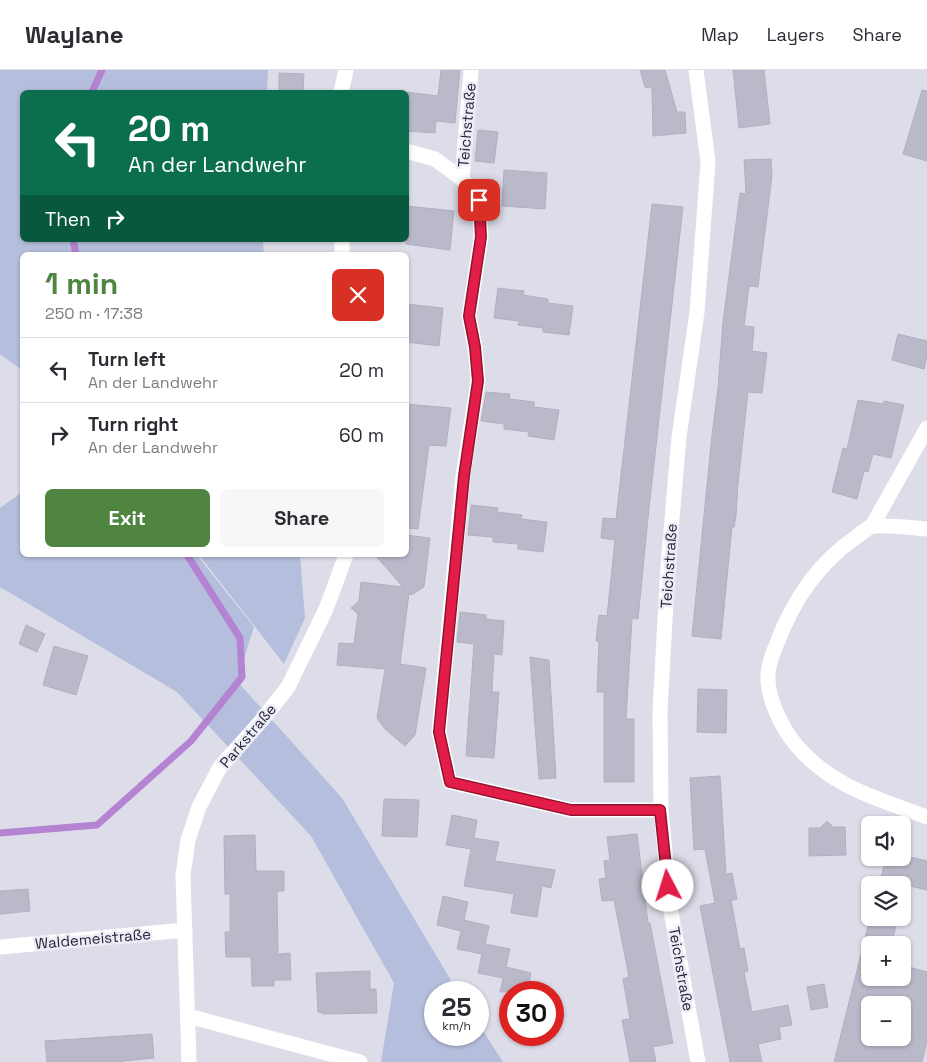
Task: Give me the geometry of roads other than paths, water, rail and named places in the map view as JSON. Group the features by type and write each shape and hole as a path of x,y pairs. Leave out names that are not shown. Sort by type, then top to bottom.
{"street":[{"path":"341,90 346,70"},
{"name":"Teichstraße","path":"696,70 708,162 697,312 680,437 668,565 660,711 660,810 670,906 698,1062"},
{"name":"Teichstraße","path":"462,178 472,71"},
{"path":"409,152 435,159 462,178 479,200 481,237 469,316 475,347 478,381 464,476 439,732 450,782 571,810 660,810"},
{"path":"927,428 872,526 847,543 825,562 801,592 784,624 773,652 768,676 770,695 775,711 795,743 820,769 855,790 927,817"},
{"path":"872,526 927,529"},
{"name":"Parkstraße","path":"189,1062 183,875 188,840 199,807 220,766 262,720 288,686 326,610 345,557"},
{"name":"Waldemeistraße","path":"0,947 185,930"},
{"path":"188,1016 360,1062"}],"waterway":[{"path":"93,90 102,70"},
{"path":"73,242 75,252"},
{"path":"0,833 97,825 191,741 242,677 240,638 188,557"}]}
